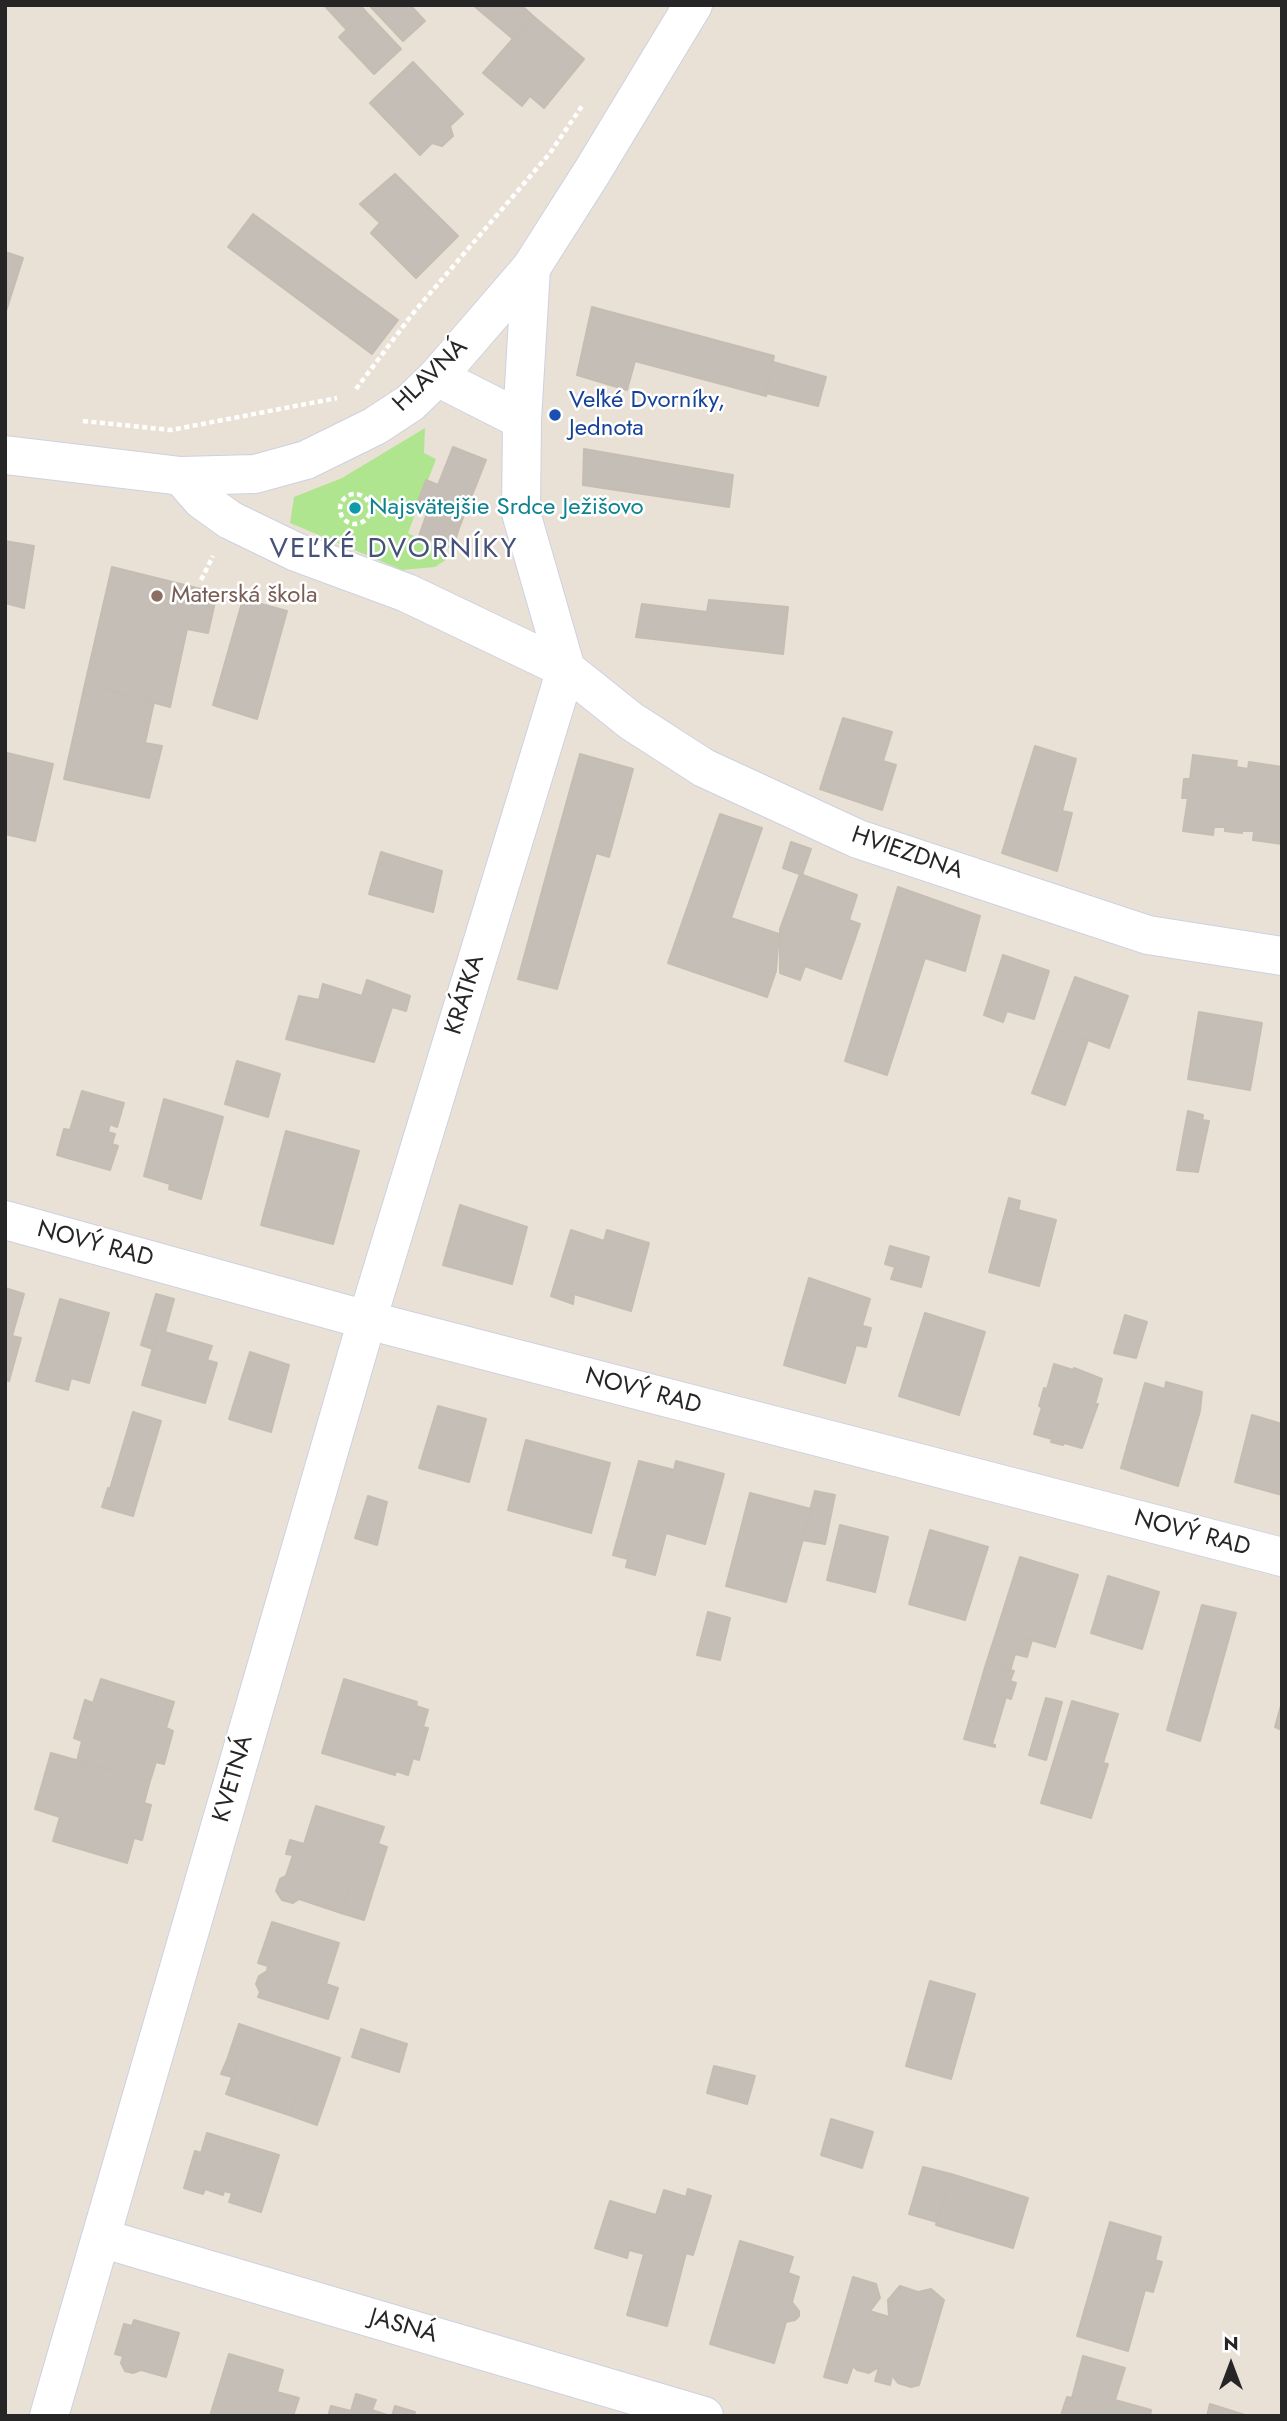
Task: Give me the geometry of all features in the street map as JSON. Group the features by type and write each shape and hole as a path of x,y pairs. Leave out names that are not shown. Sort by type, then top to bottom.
{"street":[{"name":"HLAVNÁ","path":"5,455 181,476 255,474 306,460 375,426 410,403 437,377 531,268 693,5"},
{"path":"531,268 521,513 566,669"},
{"path":"437,377 523,420"},
{"name":"HVIEZDNA","path":"181,476 202,500 230,520 296,552 407,593 566,669 631,721 704,768 858,839 1148,935 1282,956"},
{"name":"KRÁTKA","path":"367,1320 566,669"},
{"name":"NOVÝ RAD","path":"5,1220 367,1320 1282,1558"},
{"name":"KVETNÁ","path":"49,2416 367,1320"},
{"name":"JASNÁ","path":"101,2238 704,2416"}],"path":[{"path":"352,395 414,312 550,153 587,99"},
{"path":"74,420 171,430 339,397"},
{"path":"358,493 366,498 371,507 369,516 362,523 352,524 344,519 339,510 341,501 348,495 358,493"}],"green space":[{"path":"425,428 424,453 436,459 408,533 452,556 435,567 402,570 290,523 294,497 342,478"}],"building":[{"path":"324,5 360,5 366,12 347,30"},
{"path":"369,5 410,5 425,21 403,41"},
{"path":"473,5 521,5 533,16 512,38"},
{"path":"366,12 401,49 374,74 339,37"},
{"path":"533,16 584,59 544,108 530,96 522,106 483,73"},
{"path":"413,62 463,114 450,126 453,136 442,146 432,143 420,155 370,103"},
{"path":"395,174 458,236 416,278 371,233 380,223 360,204"},
{"path":"253,214 398,320 372,354 228,247"},
{"path":"5,252 23,258 6,311 5,310"},
{"path":"592,307 774,356 766,396 635,361 627,390 577,375"},
{"path":"773,362 826,377 818,406 766,393"},
{"path":"453,447 486,460 459,528 426,516 428,508 417,504 426,480 438,485"},
{"path":"584,449 733,475 729,507 583,485"},
{"path":"426,516 459,528 453,548 419,536"},
{"path":"5,541 34,546 24,608 5,603"},
{"path":"112,567 217,593 208,633 187,629 170,707 85,684"},
{"path":"243,599 287,611 257,719 213,705"},
{"path":"709,600 788,607 783,654 636,637 642,604 707,612"},
{"path":"85,684 154,702 145,743 162,746 149,798 64,779"},
{"path":"843,718 892,732 883,761 896,765 882,810 820,789"},
{"path":"1035,746 1076,759 1062,811 1072,813 1057,871 1002,853"},
{"path":"7,753 53,764 35,841 5,834"},
{"path":"580,754 633,769 609,857 556,840"},
{"path":"1193,755 1237,761 1236,767 1248,769 1249,762 1282,767 1282,844 1253,840 1254,831 1225,831 1225,827 1214,827 1213,835 1183,831 1188,798 1182,798 1184,779 1190,779"},
{"path":"720,814 762,828 731,918 779,934 776,971 767,997 668,963"},
{"path":"556,840 596,853 557,989 518,979"},
{"path":"791,842 811,849 802,875 783,868"},
{"path":"381,852 442,871 433,912 369,894"},
{"path":"800,874 857,895 849,920 860,924 841,979 805,966 800,980 780,973 780,929"},
{"path":"898,887 980,916 965,971 925,958 887,1075 845,1061"},
{"path":"1003,955 1049,971 1034,1019 1007,1011 1003,1022 984,1015"},
{"path":"1075,977 1128,996 1109,1048 1056,1028"},
{"path":"367,980 410,996 406,1011 392,1007 374,1062 286,1039 299,996 319,1000 323,984 362,996"},
{"path":"1199,1012 1262,1023 1250,1090 1188,1079"},
{"path":"1056,1028 1088,1040 1065,1105 1032,1093"},
{"path":"237,1061 280,1074 268,1117 225,1104"},
{"path":"82,1091 124,1103 117,1127 110,1124 108,1132 115,1134 112,1144 118,1146 110,1170 57,1155 64,1129 70,1130"},
{"path":"164,1099 223,1117 201,1199 169,1189 170,1184 144,1176"},
{"path":"1188,1111 1203,1115 1202,1120 1209,1121 1198,1172 1177,1170"},
{"path":"286,1131 359,1151 333,1244 261,1225"},
{"path":"1009,1198 1020,1201 1018,1210 1056,1220 1039,1286 989,1272"},
{"path":"460,1205 527,1227 512,1284 443,1265"},
{"path":"571,1230 604,1241 607,1230 649,1243 631,1311 574,1294 573,1304 551,1296"},
{"path":"890,1246 929,1257 921,1287 891,1279 895,1267 885,1264"},
{"path":"809,1278 870,1299 862,1326 871,1328 866,1347 856,1345 845,1383 784,1365"},
{"path":"5,1288 24,1294 12,1336 21,1338 9,1381 5,1380"},
{"path":"156,1294 174,1299 165,1332 158,1330 153,1349 141,1345"},
{"path":"60,1299 109,1313 89,1383 71,1378 68,1390 36,1381"},
{"path":"925,1313 985,1332 959,1415 899,1396"},
{"path":"1125,1315 1147,1322 1136,1358 1114,1353"},
{"path":"158,1330 212,1346 207,1360 217,1363 205,1403 142,1385"},
{"path":"250,1352 289,1365 271,1432 229,1419"},
{"path":"1054,1364 1073,1370 1074,1368 1102,1379 1095,1404 1098,1404 1082,1448 1051,1442 1052,1439 1034,1434 1044,1388 1047,1389"},
{"path":"1166,1382 1202,1392 1200,1411 1178,1486 1121,1468 1145,1383 1165,1389"},
{"path":"438,1406 486,1419 469,1482 419,1468"},
{"path":"133,1412 161,1421 133,1516 102,1507"},
{"path":"1252,1415 1282,1424 1282,1495 1235,1482"},
{"path":"526,1440 610,1463 591,1533 508,1510"},
{"path":"639,1461 674,1470 676,1461 724,1474 705,1544 666,1533 655,1575 626,1567 628,1559 613,1555"},
{"path":"815,1491 835,1495 825,1544 802,1540"},
{"path":"750,1493 811,1509 786,1602 726,1586"},
{"path":"368,1496 387,1502 377,1545 355,1538"},
{"path":"840,1525 888,1537 875,1592 827,1580"},
{"path":"930,1530 988,1547 965,1620 909,1604"},
{"path":"1020,1557 1078,1575 1055,1647 997,1630"},
{"path":"1108,1576 1159,1592 1142,1649 1091,1633"},
{"path":"1202,1605 1236,1613 1200,1741 1167,1730"},
{"path":"708,1612 730,1618 720,1660 697,1655"},
{"path":"997,1630 1032,1640 1027,1657 1015,1654 1010,1671 986,1664"},
{"path":"986,1664 1014,1671 1010,1681 1016,1683 1011,1699 1006,1697 992,1744 995,1747 964,1739"},
{"path":"101,1679 174,1702 166,1728 173,1731 164,1764 156,1762 150,1781 77,1761 82,1741 74,1738 85,1700 93,1703"},
{"path":"344,1679 417,1702 416,1706 428,1710 423,1727 428,1728 419,1760 413,1758 408,1775 396,1771 395,1775 322,1753"},
{"path":"1046,1698 1062,1702 1046,1760 1029,1755"},
{"path":"1072,1701 1118,1714 1103,1763 1108,1764 1091,1818 1041,1803"},
{"path":"1282,1702 1282,1730 1275,1727"},
{"path":"51,1753 150,1781 144,1803 151,1805 142,1840 134,1838 127,1863 53,1841 60,1817 35,1809"},
{"path":"316,1806 384,1827 378,1844 387,1847 373,1891 351,1884 341,1913 299,1899 293,1903 282,1900 276,1891 280,1879 286,1876 293,1855 286,1854 290,1840 304,1844"},
{"path":"351,1884 373,1891 364,1920 341,1913"},
{"path":"272,1922 339,1943 326,1984 338,1988 328,2019 258,1997 260,1992 256,1984 268,1966 258,1963"},
{"path":"930,1981 975,1994 951,2079 906,2066"},
{"path":"239,2024 340,2058 323,2108 295,2097 289,2115 226,2094 237,2063 227,2060"},
{"path":"361,2029 407,2044 399,2072 352,2057"},
{"path":"227,2060 237,2063 232,2077 221,2074"},
{"path":"714,2066 755,2076 747,2104 707,2093"},
{"path":"295,2097 323,2108 317,2125 289,2115"},
{"path":"831,2119 873,2132 862,2168 821,2155"},
{"path":"207,2133 279,2155 261,2212 229,2202 232,2193 224,2191 223,2195 205,2189 203,2194 184,2188 195,2151 201,2153"},
{"path":"923,2167 951,2174 937,2222 909,2214"},
{"path":"951,2174 1028,2198 1013,2248 936,2225"},
{"path":"688,2189 711,2196 693,2255 686,2253 667,2326 627,2315 644,2254 629,2250 627,2258 595,2248 610,2201 656,2215 664,2190 686,2197"},
{"path":"1110,2222 1161,2237 1155,2260 1162,2262 1153,2292 1145,2290 1128,2351 1077,2336"},
{"path":"740,2241 793,2257 788,2273 799,2277 792,2302 799,2311 799,2316 786,2322 774,2363 710,2344"},
{"path":"853,2277 876,2284 880,2298 870,2311 889,2317 888,2300 900,2286 918,2292 931,2289 944,2300 919,2385 911,2387 898,2383 893,2371 890,2385 875,2381 879,2367 869,2373 853,2366 847,2383 824,2377"},
{"path":"134,2320 179,2333 166,2377 141,2370 133,2373 125,2371 121,2363 123,2356 115,2354 124,2324 132,2326"},
{"path":"229,2354 283,2370 277,2392 299,2398 293,2416 210,2416"},
{"path":"1083,2356 1125,2368 1115,2400 1151,2410 1150,2416 1061,2415 1067,2397 1072,2398"},
{"path":"356,2394 376,2400 372,2410 390,2416 328,2416 331,2406 351,2411"},
{"path":"1210,2404 1248,2416 1207,2416"},
{"path":"395,2406 415,2412 414,2416 392,2416"}],"place":[{"name":"Veľké Dvorníky, Jednota","path":"555,415"},
{"name":"Najsvätejšie Srdce Ježišovo","path":"355,508"},
{"name":"Materská škola","path":"157,596"}],"district":[{"name":"VEĽKÉ DVORNÍKY","path":"394,550"}]}
